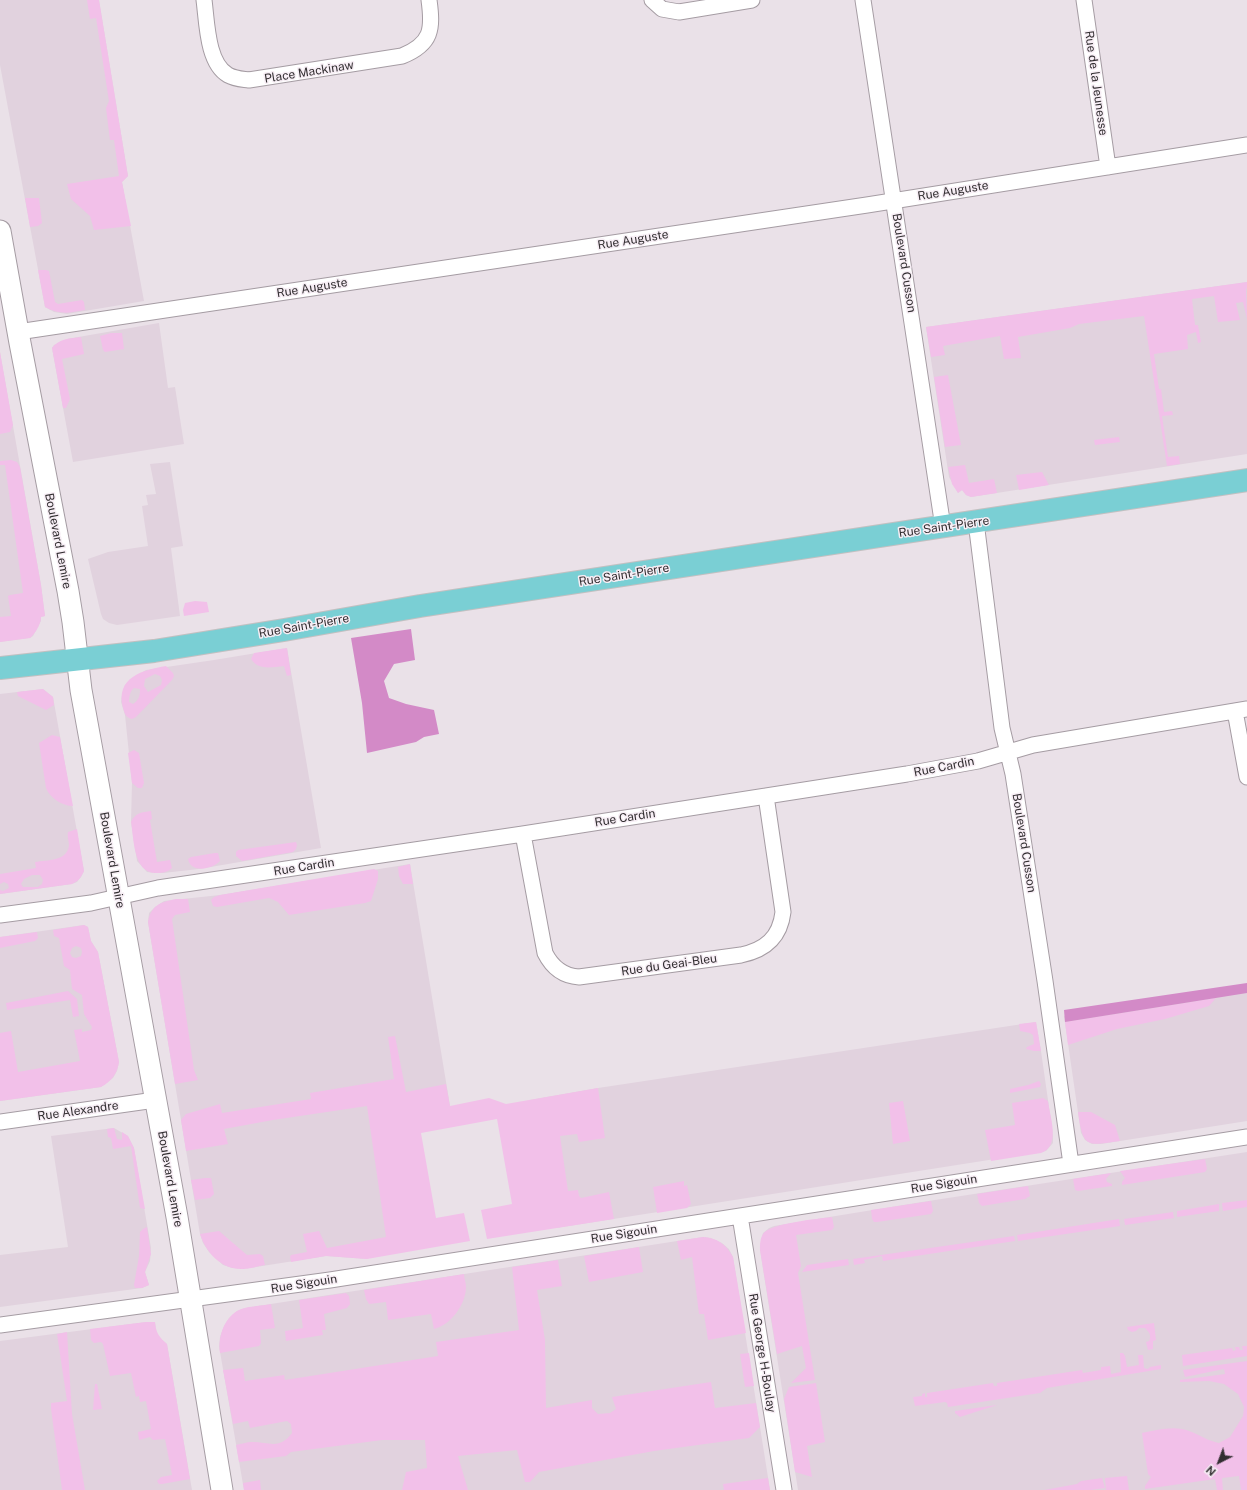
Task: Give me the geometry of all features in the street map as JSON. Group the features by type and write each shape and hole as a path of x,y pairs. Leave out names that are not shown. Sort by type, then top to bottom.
{"main road":[{"name":"Boulevard Lemire","path":"0,231 68,591 81,690 155,1100 222,1490"},
{"name":"Rue Saint-Pierre","path":"0,668 154,651 427,605 1247,480"}],"street":[{"name":"Place Mackinaw","path":"204,0 211,48 215,60 228,75 238,79 249,80 402,56 410,53 421,44 429,34 431,16 428,0"},
{"path":"652,0 662,8 679,12 752,0"},
{"name":"Boulevard Cusson","path":"863,0 943,527"},
{"name":"Rue de la Jeunesse","path":"1084,0 1108,166"},
{"name":"Rue Auguste","path":"18,332 894,200 1247,145"},
{"name":"Boulevard Cusson","path":"976,522 1002,728 1013,774 1071,1164"},
{"path":"1241,710 1247,777"},
{"name":"Rue Cardin","path":"0,915 91,903 158,888 523,834 911,773 978,760 1033,745 1241,710"},
{"name":"Rue du Geai-Bleu","path":"523,834 543,945 551,964 562,972 573,977 579,977 741,955 758,950 771,940 780,927 782,919 783,912 766,796"},
{"name":"Rue Alexandre","path":"0,1122 155,1100"},
{"name":"Rue Sigouin","path":"0,1325 225,1296 1247,1137"},
{"name":"Rue George H-Boulay","path":"740,1216 784,1490"}],"shaded area":[{"path":"0,0 99,0 128,176 122,182 144,301 67,314 54,312 45,307 0,65"},
{"path":"87,0 99,0 128,176 122,182 131,226 94,230 90,216 71,199 67,184 119,176 114,140 110,140 106,108 109,101 96,18 90,19"},
{"path":"25,198 39,198 42,223 38,226 30,227"},
{"path":"38,270 49,271 55,302 58,304 82,300 84,302 85,310 65,313 50,310 45,307"},
{"path":"1247,282 1247,454 971,497 966,495 962,490 958,493 949,477 926,327"},
{"path":"1247,282 1247,319 1243,302 1236,303 1240,320 1218,322 1214,296 1192,299 1195,325 1198,325 1201,342 1198,343 1196,332 1187,335 1188,349 1154,354 1164,412 1172,411 1173,415 1162,416 1168,457 1179,456 1180,464 1167,466 1144,316 1079,324 1070,328 1018,337 1021,358 1004,359 1000,336 943,346 945,355 931,357 926,327"},
{"path":"159,323 168,388 175,387 184,444 73,462 52,348 54,345 67,339"},
{"path":"111,333 122,333 124,349 105,352 103,350 100,336"},
{"path":"81,337 84,354 62,359 70,399 66,408 63,408 52,348 61,341"},
{"path":"0,352 41,585 45,616 41,617 41,621 33,636 30,638 0,642"},
{"path":"0,352 13,425 10,432 0,434"},
{"path":"948,375 961,445 945,447 934,377"},
{"path":"1119,437 1120,442 1095,445 1094,440"},
{"path":"11,460 17,462 20,467 45,616 41,617 37,629 30,638 0,642 0,617 11,616 8,596 23,593 5,465 0,465 0,461"},
{"path":"170,462 183,546 171,548 180,616 117,625 109,623 103,619 101,614 88,559 108,552 148,546 142,506 148,505 146,495 156,494 150,464"},
{"path":"965,465 969,483 994,479 997,493 971,497 966,495 962,490 958,493 952,484 948,467"},
{"path":"1042,472 1049,485 1019,490 1016,475"},
{"path":"195,601 207,602 209,612 184,616 183,610 185,603"},
{"path":"411,629 415,660 394,664 384,681 389,698 406,704 434,710 439,734 424,737 416,742 367,753 362,703 351,638"},
{"path":"287,648 321,848 199,869 163,873 147,872 137,861 131,822 132,783 125,715 121,702 125,685 131,679 146,670"},
{"path":"287,648 291,675 287,676 284,666 262,667 254,663 251,659 254,653"},
{"path":"166,666 173,673 174,676 172,680 136,717 132,719 128,717 123,708 122,697 123,689 127,682 140,673","holes":["155,674 160,676 162,680 161,685 148,692 144,686 145,679","134,688 140,689 140,691 138,699 133,704 129,702 129,700 131,692"]},
{"path":"43,689 53,697 84,871 77,882 72,884 0,894 0,694"},
{"path":"43,689 53,697 54,705 46,710 18,696 17,692"},
{"path":"52,735 60,737 73,806 65,805 57,801 50,795 46,788 39,743"},
{"path":"134,750 139,753 144,783 142,788 138,788 132,783 128,753"},
{"path":"151,811 152,819 150,820 157,862 170,860 172,868 157,873 149,872 143,868 139,862 134,846 131,822 139,814"},
{"path":"77,829 84,871 78,880 72,884 0,894 0,890 3,891 9,888 8,884 4,882 0,884 0,874 36,868 35,862 61,857 68,850 68,832","holes":["32,875 40,875 43,880 42,884 38,887 23,887 21,884 24,879"]},
{"path":"296,842 296,849 293,852 242,861 236,856 236,852 238,850"},
{"path":"218,853 220,861 208,868 202,869 193,867 188,859 191,857"},
{"path":"410,864 450,1106 407,1113 390,1238 367,1259 326,1256 243,1269 223,1265 209,1252 203,1243 200,1234 148,922 149,913 164,901 220,895"},
{"path":"410,864 413,884 403,884 399,876 398,867"},
{"path":"374,869 378,871 378,879 371,901 365,903 289,915 278,902 269,898 217,907 213,906 211,900 220,895"},
{"path":"176,899 188,899 190,912 175,915 172,919 194,1070 198,1080 175,1084 148,922 149,916 154,908 161,903"},
{"path":"84,925 88,927 91,941 98,952 119,1062 117,1071 113,1078 101,1087 0,1101 0,937"},
{"path":"84,925 88,927 91,941 98,952 119,1062 118,1066 113,1077 101,1087 0,1101 0,1033 11,1031 18,1072 80,1061 74,1030 82,1029 82,1032 91,1030 92,1027 84,1014 82,995 72,989 70,970 64,966 59,938 54,936 53,930","holes":["76,946 81,948 81,956 76,958 72,957 70,953 72,948"]},
{"path":"37,932 38,938 35,941 0,948 0,937"},
{"path":"1247,983 1247,993 1065,1022 1064,1010"},
{"path":"1247,987 1247,1121 1101,1144 1092,1144 1085,1140 1081,1133 1064,1016"},
{"path":"68,991 77,999 79,1016 73,1017 70,1000 7,1010 6,1003"},
{"path":"1216,998 1209,1006 1165,1019 1117,1029 1068,1045 1065,1022"},
{"path":"1036,1022 1053,1135 1053,1143 1046,1151 556,1228 530,1100 598,1088"},
{"path":"1036,1022 1041,1051 1026,1049 1034,1044 1033,1035 1020,1031 1019,1024"},
{"path":"395,1036 406,1092 446,1084 450,1106 489,1098 506,1104 598,1088 605,1138 579,1142 577,1134 560,1136 568,1191 578,1190 581,1198 609,1192 614,1219 487,1239 481,1210 512,1204 497,1119 421,1133 436,1218 464,1213 470,1241 367,1259 326,1256 291,1262 291,1255 307,1252 303,1234 319,1231 327,1248 386,1237 367,1106 224,1129 228,1144 186,1151 181,1120 186,1114 220,1104 222,1113 311,1099 310,1093 394,1079 388,1037"},
{"path":"1039,1081 1041,1084 1040,1087 1010,1093 1010,1089"},
{"path":"1043,1098 1048,1101 1053,1130 1053,1138 1047,1149 1041,1153 991,1161 985,1130 1015,1125 1012,1103"},
{"path":"903,1101 910,1141 893,1144 889,1103"},
{"path":"1078,1112 1091,1112 1115,1125 1120,1141 1100,1144 1088,1142 1082,1132"},
{"path":"114,1128 128,1136 134,1148 151,1248 150,1261 145,1272 149,1285 142,1288 0,1307 0,1255 68,1247 51,1136"},
{"path":"114,1128 117,1139 122,1140 122,1132 128,1136 134,1148 145,1209 140,1208 131,1146 113,1149 111,1138 108,1137 107,1129"},
{"path":"1247,1152 1247,1490 798,1490 760,1250 763,1233 769,1228 922,1202"},
{"path":"1205,1159 1207,1169 1205,1172 1122,1185 1125,1178 1120,1171"},
{"path":"1111,1173 1106,1179 1107,1182 1112,1184 1112,1186 1078,1191 1075,1190 1073,1179"},
{"path":"211,1178 214,1194 210,1198 195,1200 191,1180"},
{"path":"684,1181 684,1186 687,1185 691,1204 687,1208 657,1213 653,1187"},
{"path":"1028,1186 1030,1196 1025,1199 982,1206 979,1203 977,1194"},
{"path":"1247,1200 1247,1207 1223,1211 1222,1203"},
{"path":"931,1201 933,1211 931,1214 877,1222 874,1222 872,1219 871,1210"},
{"path":"1219,1204 1219,1211 1177,1217 1177,1211"},
{"path":"1173,1212 1174,1218 1125,1225 1124,1219"},
{"path":"832,1217 834,1227 832,1230 796,1235 801,1266 798,1273 815,1380 791,1383 806,1368 802,1346 777,1354 760,1250 761,1240 763,1234 767,1230 784,1224"},
{"path":"1119,1219 1120,1226 1018,1241 1017,1235"},
{"path":"147,1227 151,1254 145,1272 149,1285 142,1288 135,1288 134,1285 139,1256 140,1232"},
{"path":"219,1231 247,1255 260,1254 263,1256 265,1265 248,1269 235,1269 228,1267 216,1259 206,1248 200,1234"},
{"path":"1014,1236 1015,1241 883,1261 882,1256 864,1260 865,1263 854,1265 853,1259"},
{"path":"703,1237 711,1238 722,1243 729,1249 733,1257 770,1490 244,1490 219,1346 220,1337 224,1326 229,1318 237,1311 245,1308"},
{"path":"703,1237 721,1242 733,1257 746,1333 708,1340 704,1314 699,1314 692,1257 681,1260 677,1241"},
{"path":"639,1247 643,1272 589,1282 584,1256"},
{"path":"848,1259 849,1265 802,1272 807,1265"},
{"path":"558,1260 562,1286 537,1290 545,1340 546,1408 592,1400 592,1408 598,1414 610,1413 616,1409 612,1397 711,1382 715,1408 756,1403 760,1427 749,1438 654,1451 539,1472 530,1482 525,1482 517,1450 458,1456 468,1490 402,1490 406,1472 427,1468 425,1440 382,1440 291,1452 286,1456 239,1462 236,1445 252,1442 274,1444 283,1442 292,1433 291,1424 287,1421 250,1428 248,1421 233,1424 223,1370 243,1368 245,1381 284,1375 285,1380 438,1356 436,1342 519,1330 512,1267"},
{"path":"464,1274 466,1285 465,1294 460,1307 452,1318 440,1327 434,1329 431,1314 388,1320 386,1302 369,1304 364,1290"},
{"path":"346,1293 349,1296 350,1304 347,1308 324,1314 326,1330 322,1330 323,1335 286,1341 285,1331 303,1328 299,1300"},
{"path":"271,1304 275,1328 260,1330 261,1343 259,1346 220,1353 222,1330 232,1315 245,1308"},
{"path":"155,1322 156,1332 167,1344 192,1490 0,1490 0,1341"},
{"path":"155,1322 158,1334 167,1344 190,1479 159,1484 157,1481 161,1477 172,1475 165,1439 153,1440 150,1437 139,1440 138,1432 151,1429 146,1401 140,1402 139,1396 136,1397 131,1373 110,1376 103,1344 101,1342 94,1343 91,1340 90,1329"},
{"path":"1154,1323 1156,1340 1153,1341 1153,1349 1148,1350 1146,1342 1150,1339 1149,1332 1145,1328 1139,1328 1132,1332 1128,1330 1127,1327"},
{"path":"67,1332 72,1414 85,1490 62,1490 51,1409 51,1403 67,1401 57,1334"},
{"path":"1242,1346 1247,1346 1247,1356 1183,1366 1182,1355 1232,1348 1233,1351 1236,1350 1235,1347 1239,1347 1240,1350 1243,1350"},
{"path":"749,1353 754,1386 745,1387 740,1354"},
{"path":"1120,1353 1123,1353 1125,1356 1127,1367 1139,1365 1138,1355 1143,1355 1144,1368 1148,1369 1150,1367 1161,1365 1161,1369 1047,1388 1040,1393 948,1407 947,1403 945,1402 915,1406 913,1397 922,1396 922,1394 925,1393 925,1397 927,1397 927,1393 993,1383 994,1386 997,1386 997,1383 1082,1370 1083,1373 1101,1370 1101,1367 1110,1366 1111,1374 1121,1372"},
{"path":"1247,1361 1247,1490 1241,1490 1239,1476 1222,1478 1223,1490 1217,1490 1215,1479 1145,1489 1145,1486 1151,1477 1148,1474 1142,1433 1178,1428 1219,1443 1230,1437 1243,1416 1244,1407 1238,1394 1224,1384 1209,1381 1180,1382 1180,1380 1225,1374 1224,1369 1185,1377 1183,1370"},
{"path":"816,1383 825,1442 807,1446 812,1477 795,1472 784,1399 789,1387"},
{"path":"95,1384 97,1384 102,1409 93,1410"},
{"path":"997,1405 960,1417 955,1413 955,1411"},
{"path":"1127,1476 1129,1490 1106,1490 1105,1478"},
{"path":"768,1478 770,1490 724,1490 723,1484"},
{"path":"1102,1478 1105,1488 1090,1490 1044,1490 1077,1484 1081,1481"},
{"path":"260,1480 261,1490 244,1490 243,1483"}]}
